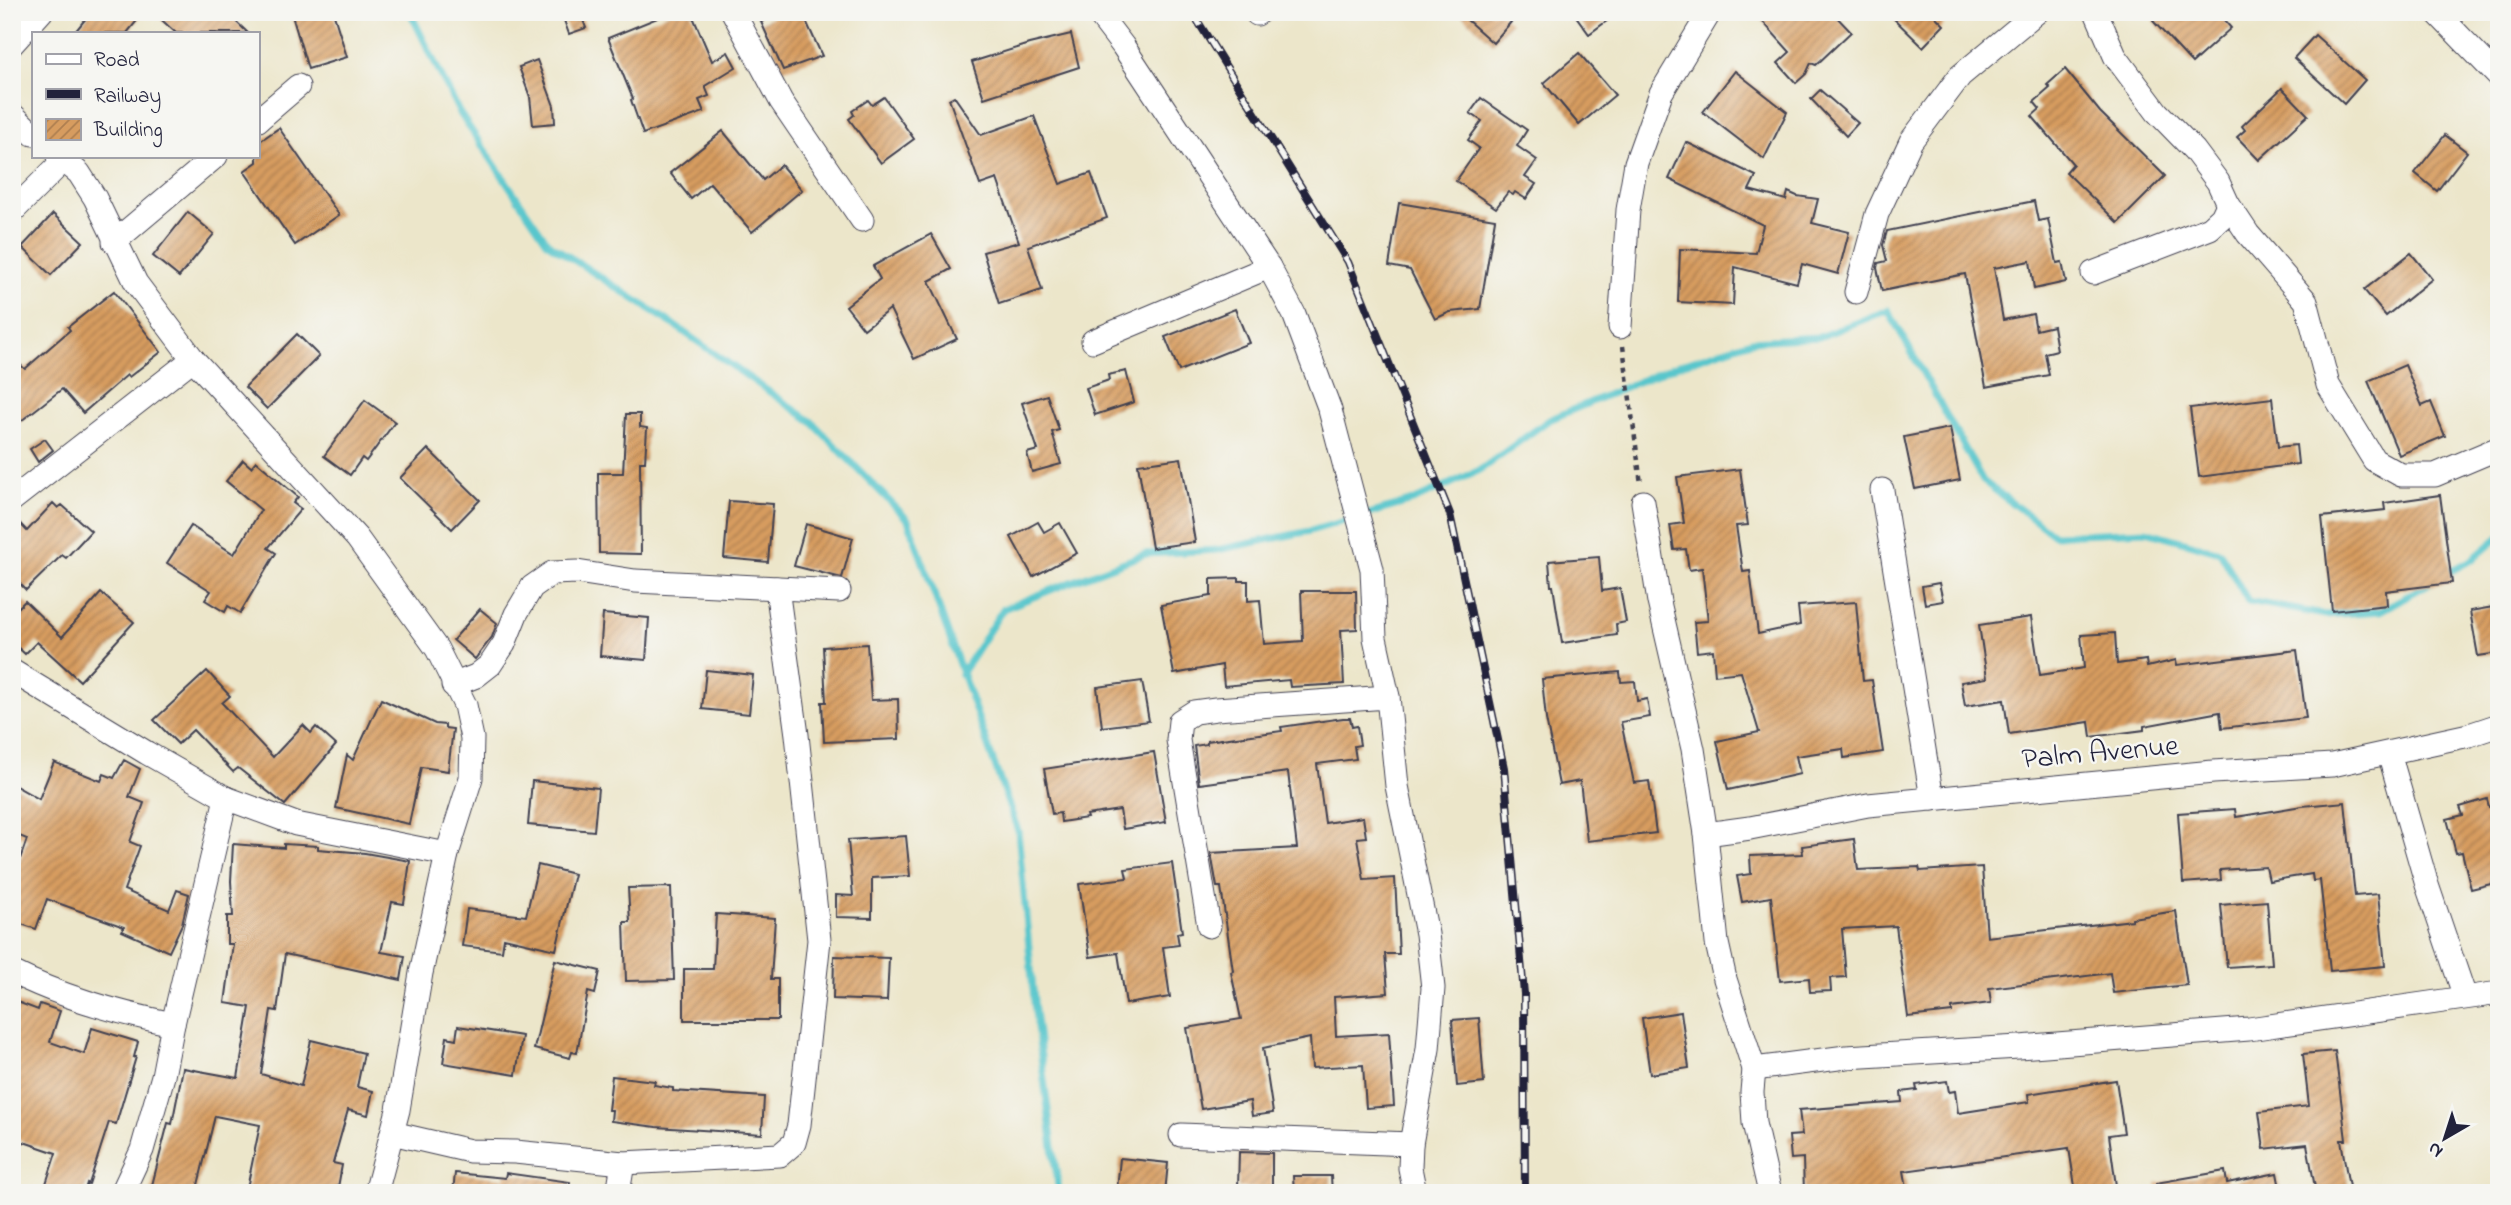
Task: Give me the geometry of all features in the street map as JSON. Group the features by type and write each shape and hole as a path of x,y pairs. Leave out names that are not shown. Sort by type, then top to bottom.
{"street":[{"path":"12,44 41,12"},
{"path":"733,12 781,101 862,220"},
{"path":"1097,12 1123,46 1269,267 1294,314 1330,410 1372,569 1375,638 1388,697 1397,786 1427,934 1433,988 1428,1049 1411,1144 1410,1168 1415,1193"},
{"path":"1620,327 1628,210 1636,163 1661,93 1710,12"},
{"path":"1856,292 1877,214 1911,141 1961,76 2037,12"},
{"path":"2096,12 2115,56 2157,112 2194,150 2218,182 2228,204 2248,234 2306,301 2328,385 2374,460 2401,475 2435,475 2499,448"},
{"path":"2436,12 2499,77"},
{"path":"259,119 298,86"},
{"path":"12,114 32,133"},
{"path":"12,212 61,158 79,173 95,198 136,283 193,359 357,538 437,649 465,705 472,738 471,778 447,854 421,973 398,1110 376,1193"},
{"path":"114,242 214,158"},
{"path":"2093,273 2210,228 2222,217 2228,204"},
{"path":"1093,341 1269,267"},
{"path":"12,500 193,359"},
{"path":"1882,490 1932,799"},
{"path":"1643,502 1659,602 1693,749 1706,834 1717,943 1754,1069 1752,1092 1755,1123 1770,1193"},
{"path":"453,685 476,676 490,665 532,587 552,573 577,572 635,581 838,591"},
{"path":"392,1133 470,1151 515,1152 623,1163 780,1155 794,1143 799,1125 819,940 797,736 777,588"},
{"path":"12,671 226,798 296,824 447,854"},
{"path":"1209,926 1178,740 1181,721 1194,712 1216,709 1388,697"},
{"name":"Palm Avenue","path":"1706,834 1868,805 2213,772 2332,765 2469,735 2499,725"},
{"path":"2389,753 2427,885 2465,998"},
{"path":"122,1193 142,1150 163,1076 226,798"},
{"path":"12,972 38,985 122,1013 173,1024"},
{"path":"1754,1069 1846,1057 2249,1029 2499,993"},
{"path":"1181,1135 1411,1144"},
{"path":"618,1193 623,1163"}],"path":[{"path":"1620,327 1643,502"}],"building":[{"path":"91,12 144,12 128,32 75,32"},
{"path":"153,12 226,12 247,32 175,32"},
{"path":"291,12 333,12 347,57 308,69"},
{"path":"561,12 580,12 586,28 569,34"},
{"path":"672,12 691,12 712,61 728,52 736,67 705,86 709,96 699,100 704,112 643,134 631,100 633,99 608,38"},
{"path":"783,12 802,12 822,56 783,70 761,22"},
{"path":"1458,12 1499,12 1511,22 1493,43"},
{"path":"1573,12 1619,12 1589,34"},
{"path":"1754,12 1832,12 1851,32 1816,65 1811,63 1806,74 1796,83 1778,63 1790,52"},
{"path":"1887,12 1931,12 1944,25 1923,47"},
{"path":"2162,12 2217,12 2231,28 2192,63 2153,21"},
{"path":"1071,34 1079,67 984,98 972,62"},
{"path":"2315,35 2365,80 2344,104 2294,58"},
{"path":"1579,53 1615,95 1579,125 1544,83"},
{"path":"537,60 554,106 555,123 533,125 530,97 519,67"},
{"path":"2065,69 2100,112 2165,176 2118,223 2066,172 2073,164 2032,116 2040,109 2034,102 2050,88 2047,85"},
{"path":"1735,71 1787,112 1764,159 1703,112"},
{"path":"2282,88 2308,115 2259,160 2237,137 2245,130 2242,126"},
{"path":"1820,90 1858,123 1846,136 1811,99"},
{"path":"954,96 981,135 1034,116 1060,184 1091,173 1107,218 1028,246 1042,290 999,304 983,252 1019,242 997,179 980,185 949,99"},
{"path":"884,97 914,139 881,163 849,119 854,115 852,111 868,100 872,105"},
{"path":"1481,98 1527,130 1517,146 1537,160 1525,177 1536,184 1526,199 1515,192 1513,195 1508,192 1496,208 1456,181 1479,148 1468,140 1482,121 1470,113"},
{"path":"279,128 339,215 295,245 244,171 257,162 259,142"},
{"path":"723,131 763,180 781,165 802,190 752,232 710,183 691,199 670,173"},
{"path":"2445,135 2467,152 2437,191 2415,173"},
{"path":"1686,142 1756,176 1749,190 1786,200 1788,192 1818,199 1812,223 1849,232 1838,274 1802,264 1797,283 1735,267 1733,305 1678,302 1680,249 1756,253 1763,225 1669,179"},
{"path":"2034,201 2038,221 2048,219 2057,263 2062,262 2066,282 2034,289 2030,261 1994,268 2003,320 2033,314 2036,330 2053,326 2057,350 2045,353 2049,375 1986,387 1965,274 1882,291 1878,263 1887,261 1883,245 1887,231"},
{"path":"1399,203 1495,219 1480,309 1450,312 1435,319 1410,270 1389,266"},
{"path":"188,212 214,234 179,277 153,256"},
{"path":"53,214 83,242 51,275 22,247"},
{"path":"931,234 951,269 929,281 957,339 914,359 890,309 864,329 846,306 880,279 873,266"},
{"path":"2411,253 2432,279 2386,316 2364,290"},
{"path":"114,291 161,352 129,377 127,375 83,413 62,389 12,428 12,358 25,369 70,330 68,327"},
{"path":"1235,309 1249,343 1179,371 1165,337"},
{"path":"297,334 319,356 267,409 245,387"},
{"path":"2405,365 2422,406 2431,402 2445,436 2399,455 2368,381"},
{"path":"1126,371 1134,402 1095,415 1086,388 1109,380 1108,375"},
{"path":"1047,395 1059,430 1052,432 1061,464 1032,472 1027,453 1038,450 1022,403"},
{"path":"2272,398 2278,447 2296,445 2298,464 2199,477 2190,408"},
{"path":"365,400 395,422 366,461 362,458 350,475 324,456"},
{"path":"626,414 640,414 640,427 647,428 645,462 640,462 641,554 599,553 598,473 623,473"},
{"path":"1950,428 1960,480 1915,489 1904,437"},
{"path":"45,439 53,450 38,462 30,449"},
{"path":"428,449 480,500 452,529 400,478"},
{"path":"1181,458 1195,542 1152,548 1138,464"},
{"path":"243,460 251,467 256,461 298,497 293,503 301,509 268,548 276,553 240,613 228,606 225,612 205,600 211,591 167,563 191,526 234,554 261,510 226,481"},
{"path":"1740,469 1748,525 1736,526 1743,572 1750,571 1758,634 1800,625 1798,606 1856,602 1863,681 1872,680 1883,752 1844,758 1843,749 1796,756 1800,774 1728,790 1717,741 1759,732 1741,672 1715,675 1713,650 1697,652 1694,622 1708,621 1702,568 1689,570 1686,549 1674,550 1670,525 1684,523 1677,477"},
{"path":"2440,495 2452,583 2386,591 2387,605 2332,611 2322,517 2385,510 2384,503"},
{"path":"729,501 773,504 768,562 724,558"},
{"path":"53,503 58,508 62,505 91,531 66,558 62,555 26,590 12,575 12,515 27,531"},
{"path":"1038,522 1044,532 1060,523 1077,553 1033,577 1011,537"},
{"path":"806,524 853,538 842,578 794,566"},
{"path":"1599,557 1602,591 1620,588 1626,622 1616,624 1617,635 1562,643 1549,561"},
{"path":"1239,578 1239,581 1248,581 1248,601 1260,600 1264,644 1303,641 1301,591 1356,591 1357,629 1341,630 1344,684 1290,687 1289,680 1224,686 1222,665 1174,674 1161,605 1211,596 1211,579"},
{"path":"1939,583 1943,601 1925,604 1922,586"},
{"path":"101,593 134,622 80,681 37,642 25,654 12,642 12,614 25,601 62,637"},
{"path":"2499,606 2499,653 2478,656 2470,611"},
{"path":"480,609 497,623 492,637 475,659 453,640"},
{"path":"603,614 649,618 646,660 600,656"},
{"path":"2031,617 2040,675 2084,668 2081,635 2115,633 2117,664 2146,660 2147,667 2176,660 2177,665 2297,650 2306,718 2222,728 2220,712 2144,726 2144,730 2091,737 2089,722 2009,734 2004,700 1965,706 1961,682 1987,678 1979,625"},
{"path":"867,644 871,700 898,699 899,739 824,742 822,702 826,702 823,647"},
{"path":"706,670 753,675 749,714 702,709"},
{"path":"207,671 230,696 222,703 273,757 303,725 311,733 316,727 336,745 285,805 238,768 233,772 193,730 178,744 154,720"},
{"path":"1620,672 1621,682 1635,681 1637,701 1647,699 1650,717 1621,722 1634,783 1649,781 1656,833 1587,841 1580,781 1559,785 1546,719 1542,679"},
{"path":"1142,681 1149,721 1102,727 1097,687"},
{"path":"381,699 435,724 453,729 448,771 421,767 409,824 336,808 347,755 353,760"},
{"path":"1350,718 1352,727 1357,726 1360,745 1354,746 1356,759 1317,764 1325,823 1363,817 1366,837 1357,838 1364,880 1395,878 1399,954 1385,954 1388,993 1334,997 1336,1036 1389,1033 1394,1106 1366,1108 1363,1065 1312,1068 1310,1038 1263,1048 1273,1113 1252,1116 1250,1101 1201,1109 1187,1028 1241,1019 1231,972 1233,971 1221,887 1217,887 1211,853 1297,848 1288,772 1199,784 1194,746 1207,744 1207,741 1282,731 1281,727"},
{"path":"1154,752 1166,822 1123,829 1120,810 1061,822 1060,813 1052,814 1044,769"},
{"path":"124,760 140,769 129,797 144,803 130,842 140,846 124,890 169,910 177,890 189,894 182,924 169,952 122,931 124,927 47,899 36,929 12,921 12,882 27,839 12,833 17,820 12,817 12,784 39,799 54,762 101,781 104,774 114,778"},
{"path":"532,781 598,788 594,831 528,825"},
{"path":"2487,799 2489,807 2499,805 2499,882 2471,889 2462,852 2456,853 2447,819 2463,815 2460,807"},
{"path":"2345,802 2355,896 2378,894 2385,966 2330,971 2320,880 2313,881 2312,874 2269,881 2266,867 2220,870 2221,880 2183,883 2178,813 2235,809 2236,817"},
{"path":"906,836 910,876 872,878 872,918 836,917 836,895 853,896 848,840"},
{"path":"1854,839 1858,870 1919,867 1920,871 1982,867 1987,937 2132,920 2176,911 2187,985 2113,993 2110,973 1989,988 1991,1003 1952,1008 1952,1012 1908,1017 1896,926 1842,929 1846,977 1830,978 1831,991 1810,992 1809,978 1780,981 1771,897 1742,902 1737,876 1751,874 1750,856 1803,854 1802,846"},
{"path":"233,844 284,848 284,844 318,846 318,849 365,853 410,861 404,904 392,902 381,952 405,956 401,980 285,954 277,1011 271,1010 261,1074 301,1086 311,1040 364,1053 357,1087 373,1091 368,1115 348,1110 333,1163 342,1165 337,1193 246,1193 260,1125 215,1116 196,1193 150,1193 168,1123 172,1124 183,1068 238,1078 250,1007 225,1003 233,944 227,944 227,916 233,916"},
{"path":"1172,863 1182,932 1177,933 1179,945 1163,947 1170,997 1126,1004 1118,953 1090,957 1079,884 1127,878 1125,869"},
{"path":"538,865 574,874 556,950 504,938 502,951 462,946 467,909 526,916"},
{"path":"671,887 674,980 626,981 624,922 630,922 628,888"},
{"path":"2267,901 2272,964 2227,967 2221,905"},
{"path":"716,914 775,918 771,979 778,979 778,1020 684,1020 684,969 713,969"},
{"path":"834,956 889,958 887,1001 833,999"},
{"path":"555,960 600,971 595,994 588,992 577,1053 572,1052 570,1058 534,1049"},
{"path":"12,1000 38,1010 40,1004 60,1011 50,1042 84,1054 92,1028 138,1042 116,1124 109,1122 84,1193 43,1193 56,1153 12,1138"},
{"path":"1681,1012 1689,1068 1650,1074 1642,1018"},
{"path":"1479,1018 1484,1083 1457,1086 1452,1020"},
{"path":"458,1026 522,1036 516,1075 443,1063 447,1037 456,1039"},
{"path":"2335,1051 2346,1140 2341,1140 2350,1193 2316,1193 2307,1144 2264,1149 2259,1112 2309,1106 2303,1054"},
{"path":"612,1076 655,1081 654,1085 673,1088 673,1091 764,1097 762,1134 656,1127 611,1121 612,1110 608,1110"},
{"path":"2116,1080 2124,1133 2109,1135 2117,1193 2076,1193 2069,1148 1904,1171 1908,1193 1804,1193 1803,1158 1791,1159 1789,1136 1802,1135 1799,1110 1902,1102 1901,1092 1917,1090 1916,1085 1947,1081 1949,1092 1955,1091 1958,1113 2029,1102 2028,1094"},
{"path":"1239,1152 1272,1153 1272,1189 1238,1188"},
{"path":"1120,1158 1168,1163 1165,1193 1117,1191"},
{"path":"2225,1171 2227,1183 2277,1173 2281,1193 2157,1193 2156,1183"},
{"path":"455,1173 505,1178 506,1173 570,1182 569,1193 453,1193"},
{"path":"1293,1176 1331,1176 1332,1193 1294,1193"}],"waterway":[{"path":"410,12 459,112 548,243 671,323 811,421 908,520 1018,831 1035,1011 1059,1193"},
{"path":"961,674 1003,609 1061,586 1145,554 1217,550 1310,531 1413,501 1480,470 1549,420 1670,368 1751,341 1819,337 1888,310 1983,481 2054,535 2146,531 2220,552 2248,601 2325,615 2380,611 2432,582"},
{"path":"2442,576 2473,559 2499,537"}],"railway":[{"path":"1192,12 1348,262 1450,514 1504,768 1524,994 1525,1193"}]}
